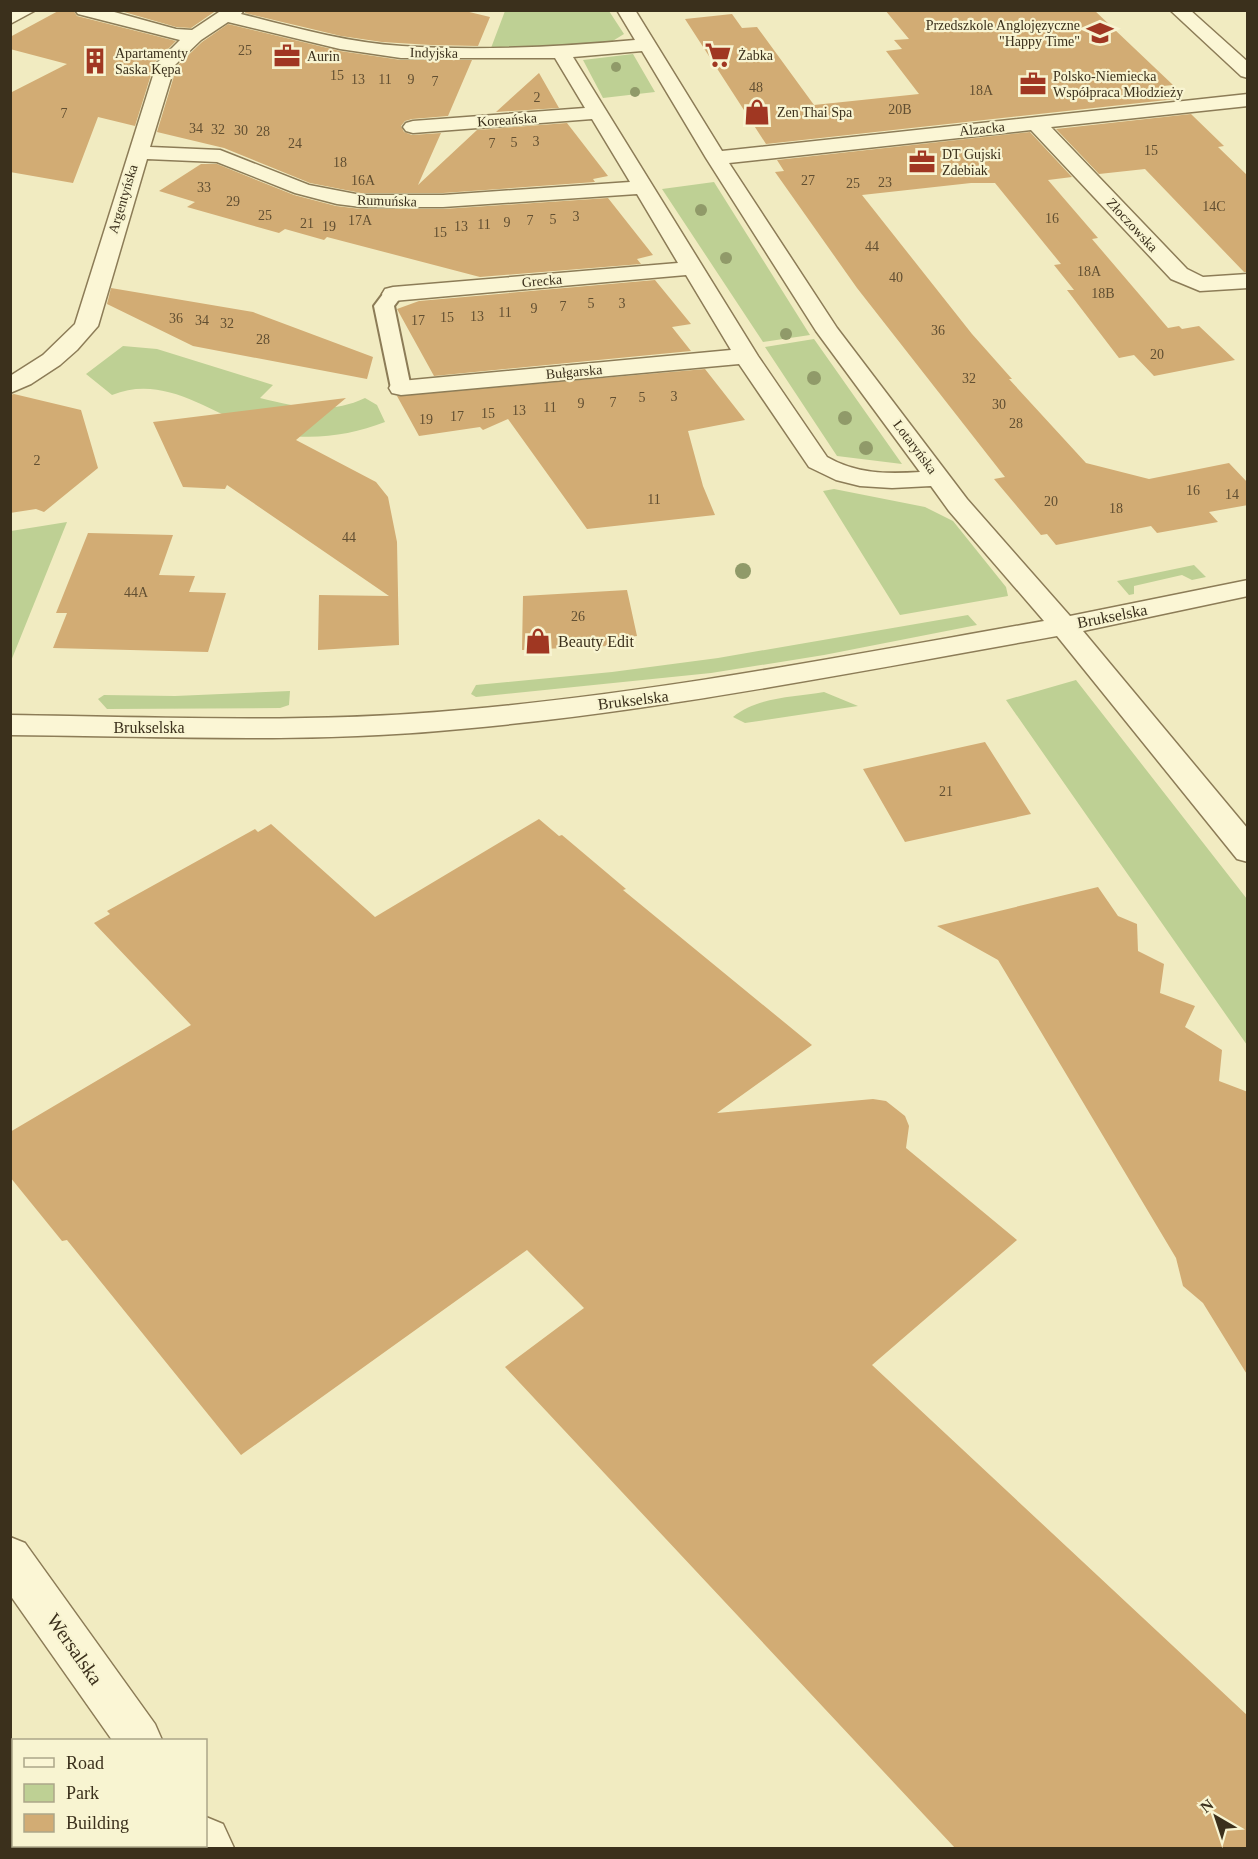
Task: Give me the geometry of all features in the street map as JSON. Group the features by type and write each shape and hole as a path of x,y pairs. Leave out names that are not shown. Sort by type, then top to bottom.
{"street":[{"path":"10,19 27,10"},
{"path":"84,10 176,34 195,36"},
{"name":"Lotaryńska","path":"626,10 716,158 828,331 958,505 1064,626 1248,851"},
{"path":"1179,10 1248,72"},
{"name":"Argentyńska","path":"10,386 47,366 66,350 86,326 166,63 195,36 230,13"},
{"name":"Indyjska","path":"230,13 376,50 432,53 561,52 647,45"},
{"path":"561,52 746,356 818,462 827,469 859,478 912,481 938,478"},
{"name":"Alzacka","path":"716,158 1248,100"},
{"name":"Koreańska","path":"413,127 600,113"},
{"name":"Złoczowska","path":"1036,123 1179,274 1190,281 1206,285 1248,281"},
{"name":"Rumuńska","path":"137,153 220,156 302,189 361,201 434,202 645,187"},
{"name":"Grecka","path":"393,294 692,268"},
{"name":"Bułgarska","path":"400,388 746,356"},
{"name":"Brukselska","path":"10,725 302,728 459,720 674,695 1064,626 1248,588"},
{"name":"Wersalska","path":"10,1558 138,1739"}],"lane":[{"path":"393,294 384,306 400,388"}],"green space":[{"path":"505,11 609,11 624,34 611,42 595,44 491,48"},
{"path":"633,54 655,92 603,98 583,60"},
{"path":"714,182 810,335 763,342 662,189"},
{"path":"814,339 902,464 837,456 765,347"},
{"path":"123,346 157,349 273,385 260,398 287,404 326,408 365,398 377,405 385,422 334,435 316,437 281,435 246,425 197,402 164,391 130,390 112,395 86,374"},
{"path":"834,489 925,507 953,521 1006,587 1008,596 900,615 823,491"},
{"path":"67,522 11,661 11,531"},
{"path":"1194,565 1206,577 1192,580 1182,575 1134,586 1134,594 1129,595 1117,581"},
{"path":"968,615 977,625 824,655 711,673 476,697 471,694 476,685 612,672 718,658"},
{"path":"1076,680 1247,899 1247,1045 1006,700"},
{"path":"290,691 289,705 280,708 107,709 98,699 104,695 175,696"},
{"path":"824,692 858,706 745,723 733,717 753,705"}],"building":[{"path":"60,10 73,10 77,16 176,41 155,62 135,126 98,117 73,183 10,172 10,93 67,64 10,49 10,37"},
{"path":"117,10 217,10 191,28 176,27"},
{"path":"246,10 461,10 490,17 478,46 431,45 382,42 341,36 245,13"},
{"path":"885,10 1094,10 1173,85 1163,86 1176,99 766,144 685,19 732,14 742,28 757,27 814,105 919,94 886,51 902,49 894,40 909,39"},
{"path":"228,24 340,51 401,60 472,60 448,116 412,119 405,121 401,126 404,132 412,135 441,133 418,185 477,130 567,123 608,176 593,179 595,182 443,193 361,193 310,183 224,148 157,132 177,66 202,42"},
{"path":"539,73 559,108 496,112"},
{"path":"1191,114 1224,146 1218,147 1248,176 1248,272 1244,272 1145,169 1099,174 1056,129"},
{"path":"1030,132 1072,177 1048,180 1098,238 1092,239 1168,328 1179,326 1182,329 1199,326 1235,360 1154,376 1134,355 1119,358 1067,290 1074,290 1054,265 1061,264 995,183 971,183 862,195 972,334 1012,379 1009,379 1086,463 1149,479 1229,463 1248,483 1248,505 1209,512 1218,522 1157,533 1151,526 1056,545 1047,534 1041,535 994,479 1005,477 857,288 775,172 784,171 777,160"},
{"path":"201,164 217,164 294,195 336,206 361,209 443,209 608,198 653,255 637,259 641,264 480,277 327,237 324,240 285,229 279,233 187,207 195,202 159,191"},
{"path":"655,280 691,324 672,327 691,351 434,376 397,309 419,301"},
{"path":"111,288 253,312 373,357 367,379 193,346 107,304"},
{"path":"705,369 745,420 688,431 703,486 715,515 587,529 508,419 483,430 480,427 419,436 397,396"},
{"path":"14,394 81,410 98,468 44,512 36,509 10,513 10,395"},
{"path":"346,398 296,440 376,482 388,497 397,542 399,645 318,650 319,595 389,596 227,485 225,489 183,487 153,422"},
{"path":"88,533 173,535 159,575 195,576 189,592 226,593 208,652 53,648 67,613 56,613"},
{"path":"627,590 637,636 607,639 608,646 522,650 523,596"},
{"path":"985,742 1031,814 905,842 863,769"},
{"path":"539,819 559,836 562,835 626,889 623,890 812,1045 717,1113 873,1099 886,1101 905,1116 909,1126 906,1148 1017,1240 872,1365 1248,1716 1248,1848 955,1848 505,1367 584,1308 527,1250 241,1455 67,1240 62,1241 10,1177 10,1132 191,1025 94,923 110,914 107,911 255,829 258,832 271,824 375,917"},
{"path":"1098,887 1118,916 1137,924 1138,951 1164,964 1160,993 1195,1006 1185,1027 1222,1050 1219,1081 1248,1092 1248,1376 1203,1303 1183,1286 1176,1258 998,960 937,926"}],"place":[{"name":"Przedszkole Anglojęzyczne \"Happy Time\"","path":"1100,33"},
{"name":"Żabka","path":"718,55"},
{"name":"Aurin","path":"287,56"},
{"name":"Apartamenty Saska Kępa","path":"95,61"},
{"name":"Polsko-Niemiecka Współpraca Młodzieży","path":"1033,84"},
{"name":"Zen Thai Spa","path":"757,112"},
{"name":"DT Gujski Zdebiak","path":"922,162"},
{"name":"Beauty Edit","path":"538,641"}]}
